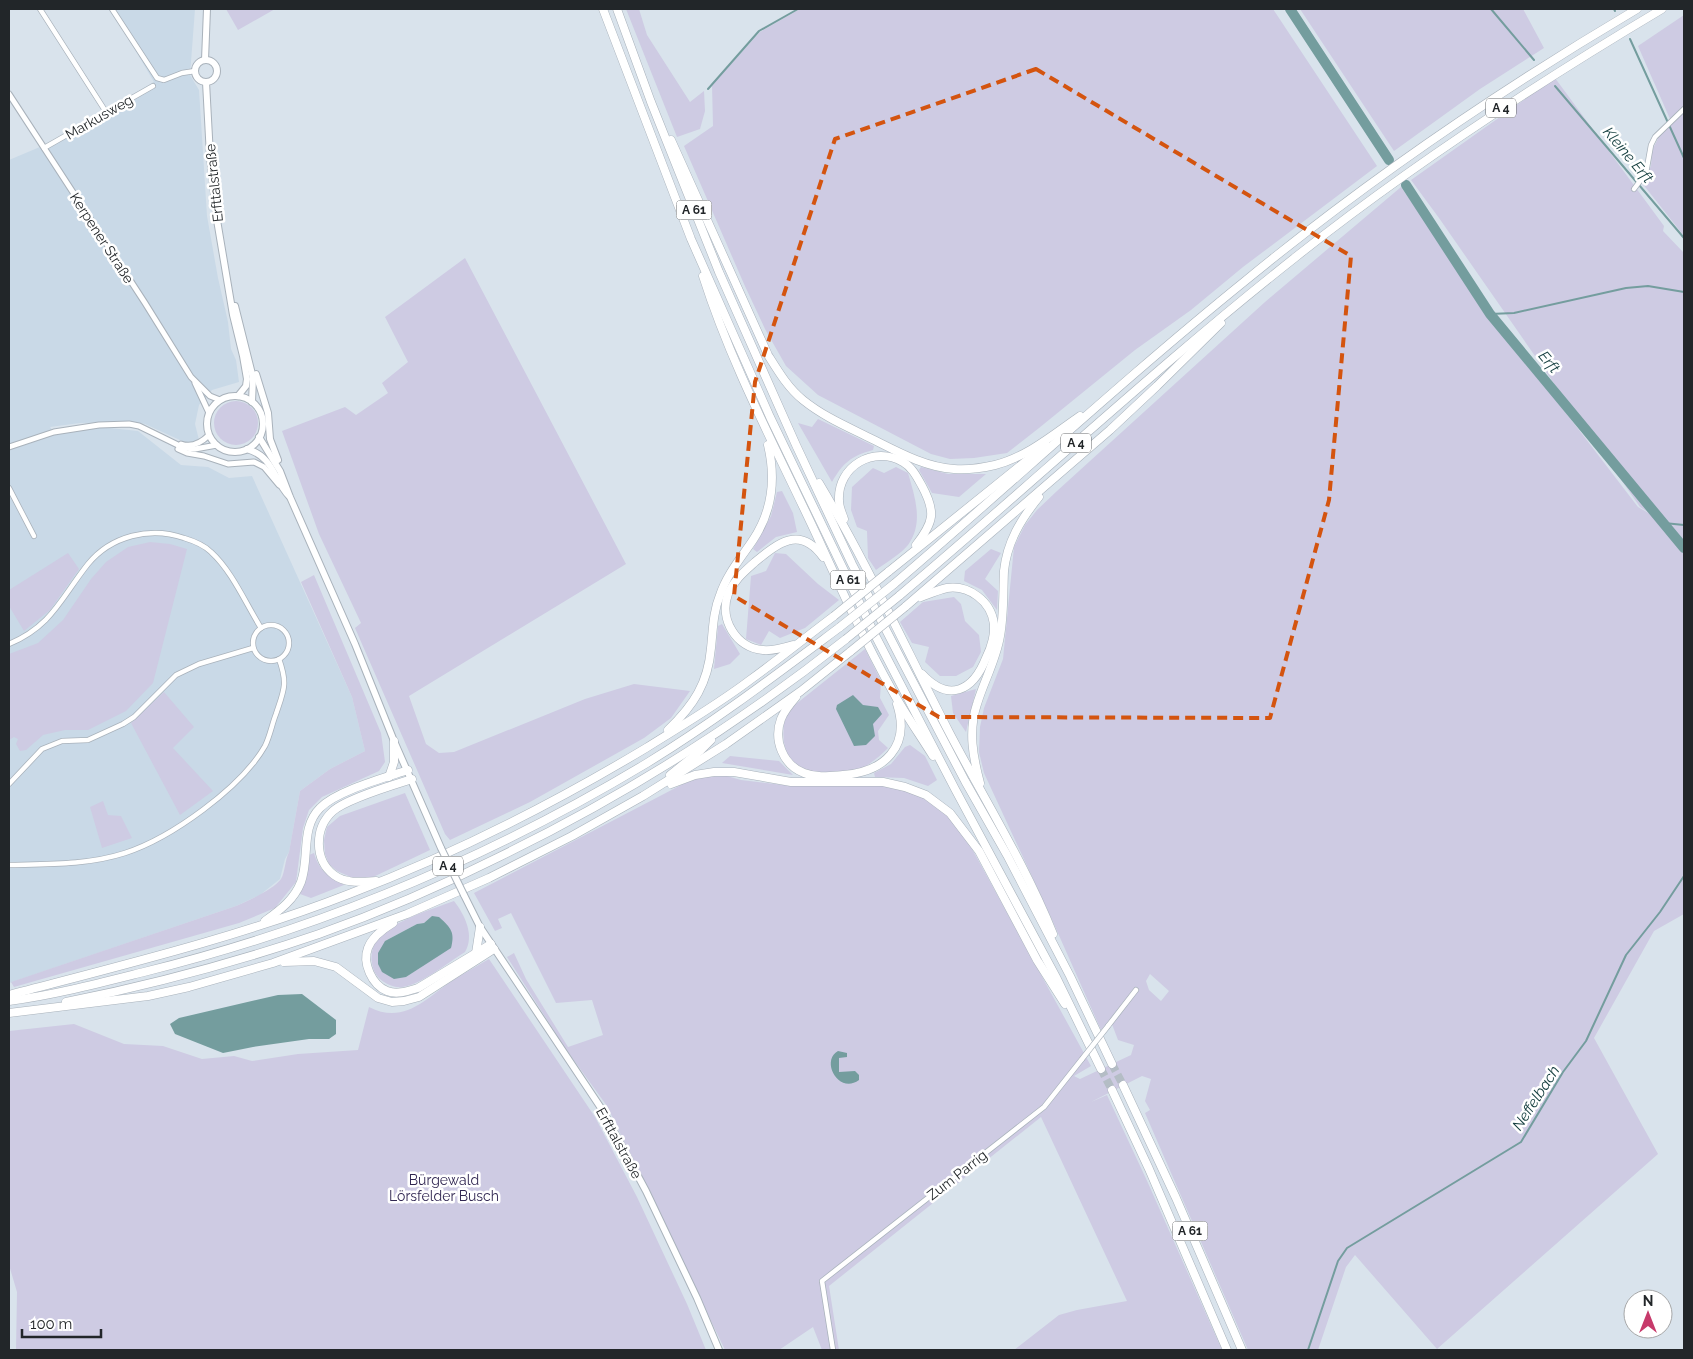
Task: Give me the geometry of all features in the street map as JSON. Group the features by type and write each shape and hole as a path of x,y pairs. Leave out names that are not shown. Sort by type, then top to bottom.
{"highway":[{"name":"A 61","path":"603,9 691,239 770,417 870,626 1057,979 1102,1069"},
{"name":"A 61","path":"617,9 719,272 796,445 852,564 965,781 1007,855 1070,976 1112,1064"},
{"name":"A 4","path":"9,1002 99,983 201,958 315,921 445,868 550,817 647,763 747,697 894,584 1162,350 1244,282 1359,192 1489,101 1592,35 1637,9"},
{"name":"A 4","path":"12,1013 105,994 196,972 319,934 460,876 616,796 721,730 779,690 846,639 976,531 1186,346 1252,291 1347,217 1439,151 1564,68 1662,9"},
{"path":"652,102 677,151 768,356 780,374 803,400 828,417 924,463 954,469 978,468 1007,461 1032,449 1101,403"},
{"path":"691,239 722,329 765,431 817,536 831,569 893,692 955,788"},
{"path":"12,1013 148,996 189,987 272,963 407,914 489,878 572,836 643,796 706,757 801,691 913,601 1054,479 1157,386 1252,291"},
{"path":"9,995 204,942 295,914 390,878 518,819 573,790 656,741 749,681 834,616 1003,481 1080,416"},
{"path":"656,741 682,716 699,692 709,666 715,614 720,593 728,576 754,538 766,515 772,494 773,482 772,461 765,431"},
{"path":"796,445 847,531 966,764 983,792 1043,909 1070,976"},
{"path":"847,531 839,502 841,483 853,465 864,458 889,456 904,462 914,472 929,500 931,508 930,521 926,532 910,554"},
{"path":"983,792 973,753 973,724 976,705 994,660 1000,636 1003,620 1004,570 1008,550 1014,532 1024,516 1054,479"},
{"path":"799,643 777,650 762,650 742,642 733,633 727,621 726,606 729,592 741,574 774,546 788,540 800,540 814,548 831,569"},
{"path":"913,601 942,589 961,589 973,593 984,602 990,611 994,624 991,646 982,669 968,685 957,690 940,688 930,682 916,667"},
{"path":"801,691 781,718 778,731 779,742 788,761 797,769 809,774 823,776 864,772 878,766 891,754 898,741 900,727 899,711 893,692"},
{"path":"643,796 700,751 721,730"},
{"path":"389,777 394,762 394,741"},
{"path":"257,926 289,902 297,889 303,872 310,824 321,807 331,799 342,794 408,770"},
{"path":"643,796 682,778 714,772 734,772 791,782 883,782 906,787 926,795 950,813 978,851 1037,960 1089,1045"},
{"path":"390,878 355,882 334,875 321,857 320,832 326,818 340,806 412,779"},
{"path":"407,914 384,928 368,947 366,955 370,974 386,990 406,992 418,988 476,953 492,946"},
{"path":"476,953 480,927"},
{"path":"272,963 300,960 322,962 336,967 378,998 392,1002 419,997 492,946"},
{"name":"A 61","path":"1122,1085 1176,1198 1242,1350"},
{"name":"A 61","path":"1112,1090 1149,1169 1227,1350"}],"main road":[{"path":"205,60 207,9"},
{"path":"205,60 214,63 217,72 215,78 206,82 200,80 195,71 196,65 205,60"},
{"name":"Erfttalstraße","path":"206,82 210,156 217,220 228,283"},
{"path":"228,283 251,365 254,381 252,402"},
{"path":"228,283 247,378 245,388 238,396"},
{"path":"251,365 268,413 270,439 280,471"},
{"path":"247,449 259,437 262,428 262,418 258,409 252,402 238,396 220,400 209,413 207,428 209,435 217,445 231,452 247,449 259,454 270,464 284,491 290,497"},
{"path":"259,437 280,471"},
{"name":"Erfttalstraße","path":"280,471 355,644 394,741 464,895 492,946 603,1110 646,1191 697,1298 719,1350"}],"street":[{"path":"40,9 106,112"},
{"path":"112,9 157,78 164,80 182,73 195,71"},
{"name":"Markusweg","path":"44,148 154,86"},
{"name":"Kerpener Straße","path":"9,94 195,383 209,413"},
{"path":"1635,187 1642,180 1648,166 1651,146 1655,137 1684,109"},
{"name":"Kerpener Straße","path":"195,383 210,396 220,400"},
{"path":"9,446 54,432 99,425 129,424 139,426 184,448 195,450 217,445"},
{"path":"164,438 185,445 202,441 209,435"},
{"path":"164,438 172,446 194,456 204,456 228,464 249,462 259,464 264,467 284,491"},
{"path":"9,488 34,536"},
{"path":"9,644 40,626 54,612 88,564 99,553 118,541 133,535 153,532 177,535 211,551 226,567 261,628"},
{"path":"272,625 278,627 286,634 288,640 287,651 278,659 268,661 255,653 253,648 254,637 261,628 272,625"},
{"path":"9,784 42,749 62,741 88,740 134,717 176,674 199,664 253,648"},
{"path":"9,865 86,862 127,852 152,841 182,824 208,806 240,778 265,745 285,689 284,674 278,659"},
{"name":"Zum Parrig","path":"833,1350 822,1281 1044,1107 1136,990"}],"highlighted area":[{"path":"1036,69 1351,256 1329,500 1270,718 939,717 734,596 755,382 835,139"}],"shaded area":[{"path":"111,9 195,9 190,75 199,90 207,216 228,322 231,349 236,360 239,382 212,390 199,405 195,424 199,440 192,443 182,441 145,424 134,422 80,423 50,427 55,434 100,427 138,431 181,465 208,467 229,478 252,476 352,697 365,751 330,769 300,791 289,852 285,859 280,879 260,895 236,906 9,983 9,160 47,144 154,82"},
{"path":"853,695 863,705 878,707 882,714 873,724 875,736 866,745 854,746 836,709 837,705"},
{"path":"432,916 439,917 449,927 452,934 451,948 406,977 394,979 382,972 378,964 378,953 385,941 417,924 424,923"},
{"path":"302,994 336,1020 336,1034 329,1039 309,1039 223,1053 175,1034 170,1024 179,1018 278,995"},
{"path":"838,1051 847,1053 847,1057 839,1058 839,1072 855,1071 859,1075 859,1080 845,1083 834,1075 831,1069 831,1062 833,1056"}],"green space":[{"path":"226,9 275,9 238,30"},
{"path":"626,9 639,9 647,35 690,102 704,91 705,111 700,129 677,137"},
{"path":"800,9 1273,9 1377,166 1243,267 1191,310 1135,350 1007,453 974,458 950,459 931,454 818,395 786,366 765,329 744,284 684,146 713,126 712,85 760,32"},
{"path":"1300,9 1523,9 1544,48 1480,89 1394,151"},
{"path":"1684,15 1684,106 1670,119 1638,46"},
{"path":"1555,78 1664,226 1663,231 1684,253 1684,914 1654,931 1594,1038 1658,1154 1437,1349 1355,1255 1346,1267 1318,1350 1248,1350 1145,1113 1150,1110 1145,1101 1151,1079 1142,1076 1091,1102 1107,1095 1222,1350 1014,1350 1059,1315 1127,1301 1041,1117 829,1286 839,1350 822,1350 813,1327 779,1350 725,1350 607,1106 565,1048 507,957 514,953 526,979 568,1047 603,1035 592,1000 556,1003 511,913 498,919 502,928 495,931 474,893 683,784 701,777 727,776 741,780 792,786 884,785 898,788 925,798 938,806 957,825 971,847 1091,1066 1074,1076 1080,1079 1131,1055 1134,1045 1118,1040 1110,1019 1101,1030 984,773 979,752 980,727 984,708 1003,659 1014,547 1025,525 1037,510 1265,302 1401,187 1490,314 1638,507 1659,519 1640,507 1411,180","holes":["1150,974 1169,991 1161,1001 1149,990 1146,981"]},
{"path":"1684,111 1684,236 1642,183 1651,166 1652,151 1661,132"},
{"path":"465,258 626,564 409,696 426,744 439,753 454,752 585,699 634,684 690,691 671,718 644,738 530,802 450,840 445,834 355,628 361,623 319,534 282,431 345,407 356,415 388,393 382,383 408,362 385,317"},
{"path":"232,401 240,401 252,407 258,423 252,439 240,445 232,445 220,439 214,427 214,419 220,407"},
{"path":"818,419 874,446 873,450 848,461 832,482 798,423 812,427"},
{"path":"896,467 908,473 917,510 916,528 908,545 876,570 868,558 867,531 857,527 851,510 852,487 873,468 884,473"},
{"path":"921,467 948,474 986,474 959,497 932,493 919,470"},
{"path":"782,491 793,513 797,532 776,537 757,552 753,549 771,516 777,492"},
{"path":"150,542 170,544 187,549 153,683 126,711 88,730 65,730 43,735 26,750 20,751 16,744 18,739 14,737 9,740 9,654 38,643 63,620 91,579 106,562 128,547"},
{"path":"991,549 1001,553 985,579 998,591 997,610 982,590 964,581 965,571"},
{"path":"68,553 79,569 50,610 24,631 9,606 9,590"},
{"path":"775,553 786,554 818,584 839,600 805,628 780,638 769,631 761,645 746,639 751,576 766,571"},
{"path":"314,575 381,733 385,762 379,771 322,797 309,810 303,828 296,882 275,908 239,923 14,987 11,982 236,906 267,891 281,879 289,852 300,791 330,769 365,751 352,697 301,582"},
{"path":"954,597 961,604 965,621 979,635 981,652 973,667 956,676 940,676 925,662 929,647 912,643 900,622 923,602"},
{"path":"722,624 740,654 730,664 714,669 718,626"},
{"path":"865,649 881,681 880,698 889,715 878,731 879,740 888,748 864,767 847,772 814,772 798,767 792,761 785,746 786,712"},
{"path":"976,689 966,732 953,713 951,696"},
{"path":"164,692 194,727 173,748 213,791 180,815 131,723"},
{"path":"910,745 925,756 937,780 928,786 904,778 875,777 874,773 891,764 905,747"},
{"path":"730,756 779,761 793,775 722,763"},
{"path":"405,793 430,850 371,878 353,878 337,871 329,864 325,854 324,840 327,827 340,816"},
{"path":"103,801 108,815 121,816 132,838 102,848 90,807"},
{"path":"314,853 321,869 344,885 311,898 300,894 307,873 309,855"},
{"path":"454,901 465,919 469,933 468,946 465,952 417,983 409,986 395,987 377,976 374,971 372,955 373,948 381,935 407,919","holes":["432,916 421,967 406,977 385,941 417,924 424,923"]},
{"name":"Bürgewald Lörsfelder Busch","path":"489,959 595,1117 637,1197 687,1304 706,1350 16,1350 17,1292 9,1265 9,1031 74,1024 124,1044 163,1046 202,1059 234,1056 252,1061 298,1054 358,1050 369,1007 382,1012 393,1013 414,1008 457,978"}],"waterway":[{"path":"708,89 759,31 798,9"},
{"name":"Erft","path":"1290,9 1389,160"},
{"name":"Kleine Erft","path":"1491,9 1534,60"},
{"path":"1630,39 1684,158"},
{"name":"Kleine Erft","path":"1555,86 1684,238"},
{"name":"Erft","path":"1406,185 1490,314 1684,548"},
{"path":"1490,314 1514,313 1626,288 1648,286 1684,292"},
{"path":"1664,523 1684,525"},
{"name":"Neffelbach","path":"1308,1350 1338,1261 1347,1248 1521,1142 1563,1072 1586,1041 1626,955 1660,912 1684,876"}],"tunnel":[{"path":"1112,1064 1123,1085"},
{"path":"1101,1069 1112,1090"}]}
